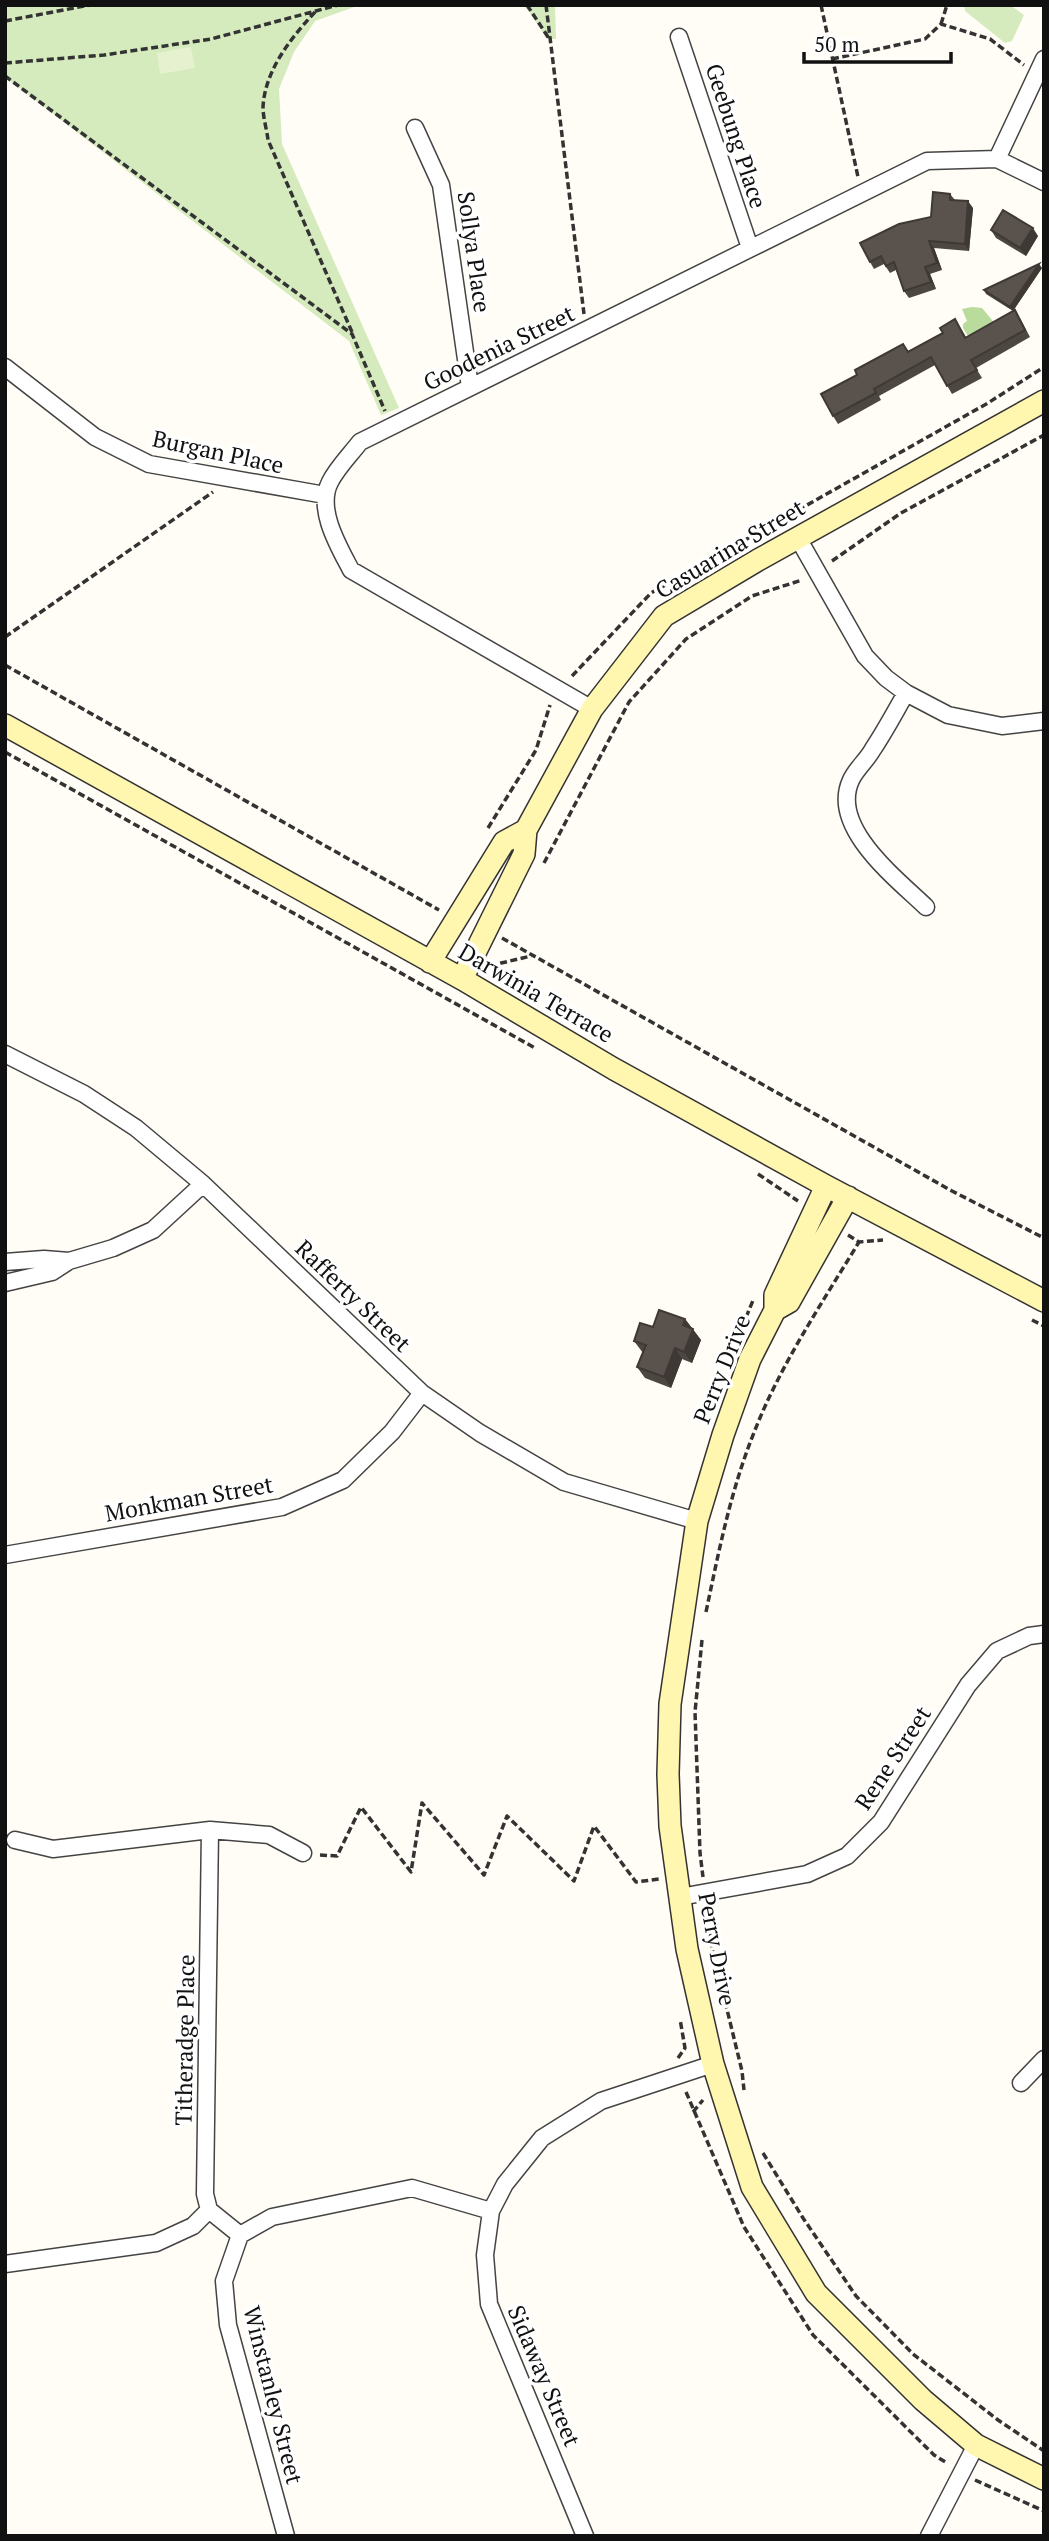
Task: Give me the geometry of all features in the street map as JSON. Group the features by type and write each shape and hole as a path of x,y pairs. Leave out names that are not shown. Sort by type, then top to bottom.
{"street":[{"name":"Geebung Place","path":"679,37 750,248"},
{"path":"997,159 1044,59"},
{"name":"Sollya Place","path":"415,128 442,185 470,387"},
{"name":"Goodenia Street","path":"325,495 330,481 360,442 927,161 997,159 1044,182"},
{"name":"Burgan Place","path":"5,367 95,437 149,464 325,495"},
{"name":"Casuarina Street","path":"462,979 500,925 524,855 526,830 592,709 664,616 1044,401"},
{"path":"325,495 331,533 351,570 592,709"},
{"path":"799,538 865,656 886,678 906,693 948,715 1002,726 1044,721"},
{"path":"906,693 873,749 850,781 847,807 856,833 864,844 926,907"},
{"name":"Darwinia Terrace","path":"5,725 462,979 614,1069 826,1186 1044,1301"},
{"name":"Casuarina Street","path":"430,962 504,842 526,830"},
{"name":"Rafferty Street","path":"5,1054 84,1094 136,1128 203,1184 422,1393 480,1433 564,1482 696,1521"},
{"path":"5,1283 52,1272 69,1261 113,1248 153,1230 203,1184"},
{"name":"Perry Drive","path":"826,1186 775,1296 775,1310 750,1359 696,1521 670,1704 668,1774 670,1826 687,1949 713,2064 751,2187 816,2293 923,2400 976,2445 1044,2479"},
{"name":"Perry Drive","path":"775,1310 789,1302 848,1197"},
{"path":"5,1262 44,1259 69,1261"},
{"name":"Monkman Street","path":"5,1555 282,1507 343,1480 392,1432 422,1393"},
{"name":"Rene Street","path":"680,1897 807,1874 847,1856 881,1822 968,1685 998,1651 1029,1636 1044,1634"},
{"path":"15,1840 53,1849 210,1830 269,1835 303,1853"},
{"name":"Titheradge Place","path":"209,2210 205,2194 210,1830"},
{"path":"1021,2083 1044,2059"},
{"name":"Sidaway Street","path":"585,2536 489,2304 485,2255 491,2211 505,2184 542,2138 601,2101 713,2064"},
{"path":"5,2264 156,2243 193,2226 209,2210 240,2235 272,2217 412,2188 491,2211"},
{"name":"Winstanley Street","path":"240,2235 225,2281 228,2325 286,2536"},
{"path":"929,2536 976,2445"}],"path":[{"path":"5,21 90,5"},
{"path":"5,63 104,55 211,38 338,5"},
{"path":"527,5 551,42"},
{"path":"546,5 586,330"},
{"path":"821,5 862,193"},
{"path":"832,60 925,39 941,24 947,5"},
{"path":"315,12 281,54 270,80 263,108 268,140 391,426"},
{"path":"941,24 990,39 1036,75"},
{"path":"5,76 352,334"},
{"path":"541,868 629,702 686,639 751,596 798,582 817,573 901,513 1044,435"},
{"path":"5,636 231,480"},
{"path":"5,665 438,910 463,908"},
{"path":"5,752 543,1052"},
{"path":"500,925 504,940 952,1191 1044,1238"},
{"path":"500,925 504,940"},
{"path":"755,1172 814,1211"},
{"path":"833,1224 859,1242 880,1239 892,1245"},
{"path":"1032,1320 1044,1326"},
{"path":"303,1853 337,1856 361,1807 411,1872 422,1803 484,1875 507,1816 574,1881 594,1826 636,1882 646,1881"}],"green space":[{"path":"5,5 360,5 315,21 294,52 279,89 282,144 399,408 381,415 349,341 5,77"},
{"path":"523,5 555,5 556,39 547,39"},
{"path":"964,5 1010,5 1024,15 1012,41 1005,43 965,11"},
{"path":"191,47 195,68 160,74 157,53"},
{"path":"982,308 997,326 973,344 963,328 967,321 962,309"}],"building":[{"path":"933,192 950,194 950,200 968,201 965,244 929,241 937,263 925,267 931,282 904,291 894,262 886,266 881,256 870,262 860,243 899,224 931,217"},
{"path":"1003,210 1033,228 1020,248 991,230"},
{"path":"1039,264 1010,307 984,290"},
{"path":"1015,310 1025,330 971,360 977,370 947,386 931,357 874,389 876,393 833,416 821,394 857,375 855,370 903,344 908,352 943,333 940,328 955,319 965,338"},
{"path":"659,1310 685,1319 683,1325 693,1329 684,1352 675,1348 664,1377 637,1367 646,1345 634,1341 640,1323 653,1327"}]}
